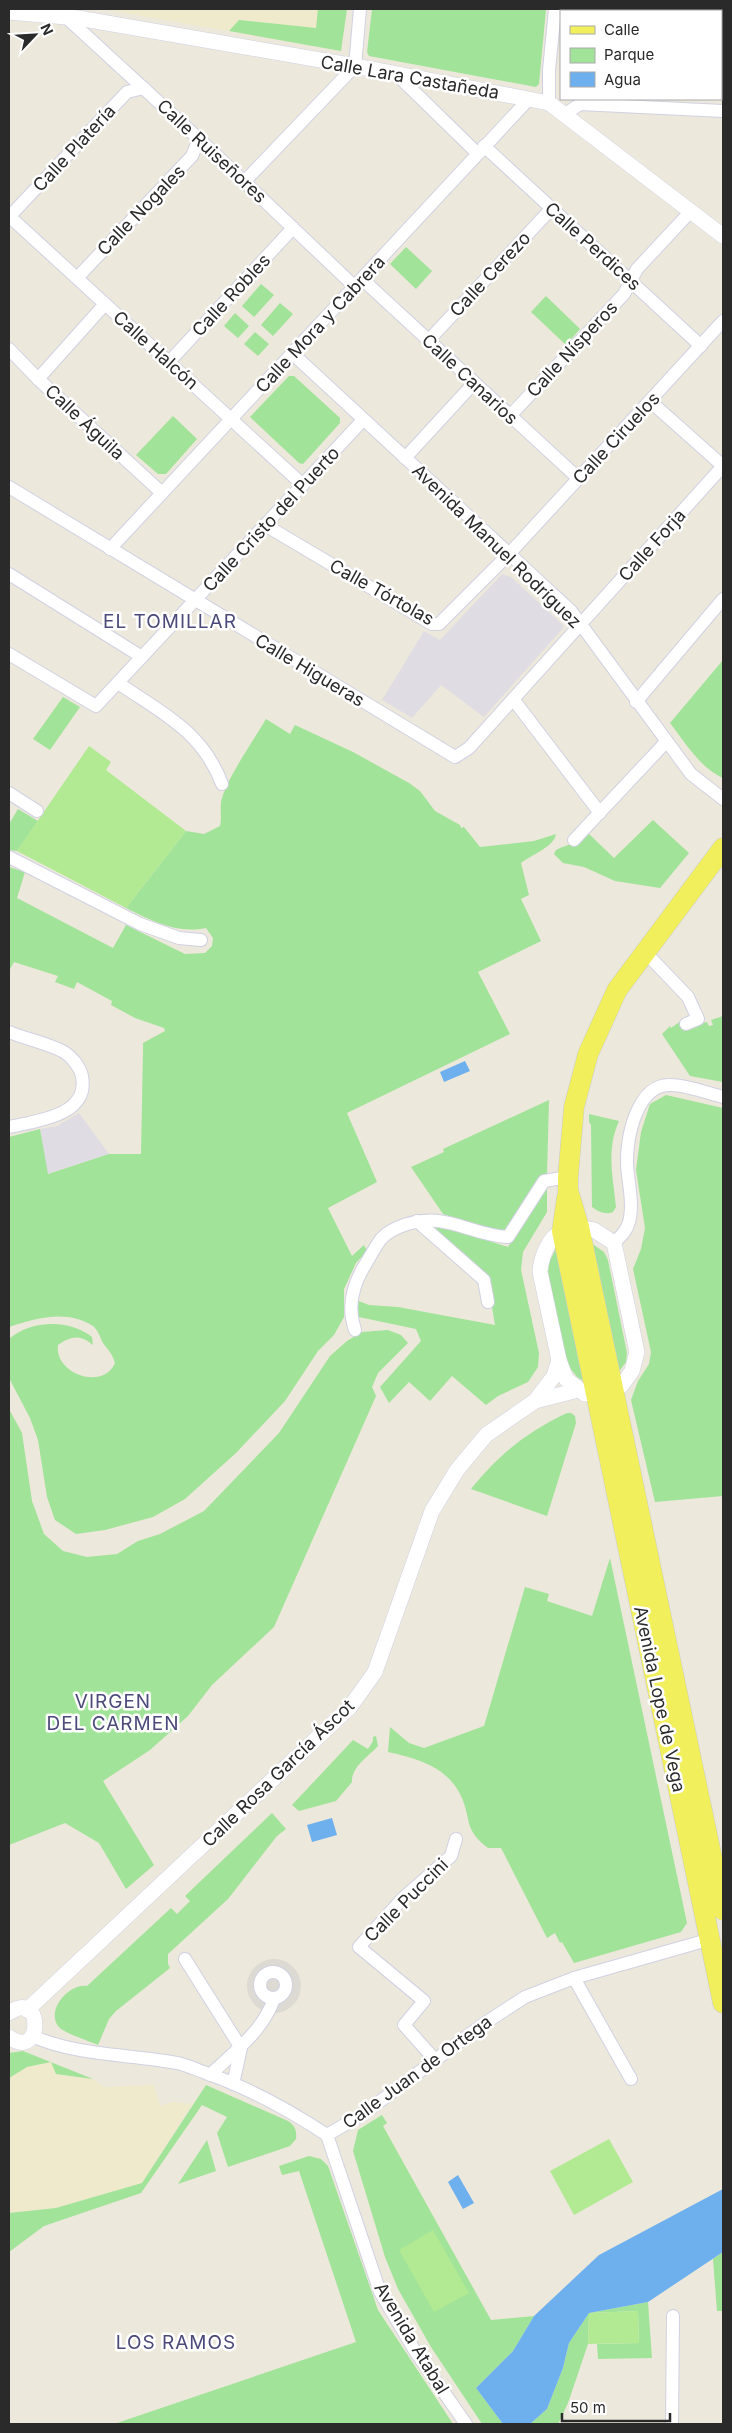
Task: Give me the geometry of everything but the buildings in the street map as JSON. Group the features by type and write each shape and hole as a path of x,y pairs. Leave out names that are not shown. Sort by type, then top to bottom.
{"main road":[{"name":"Avenida Lope de Vega","path":"723,848 616,990 588,1054 574,1107 568,1184 571,1229 595,1392 723,2003"},
{"name":"Avenida Lope de Vega","path":"595,1392 721,1887 723,1910"}],"street":[{"name":"Calle Lara Castañeda","path":"39,9 61,16"},
{"path":"244,182 355,66 360,9"},
{"path":"548,102 555,9"},
{"name":"Calle Lara Castañeda","path":"9,12 61,16 355,66 548,102 723,236"},
{"name":"Calle Ruiseñores","path":"61,16 144,88 293,228 358,283"},
{"name":"Calle Perdices","path":"396,74 481,149 552,208 701,346"},
{"name":"Calle Platería","path":"9,216 127,92 144,88"},
{"name":"Calle Mora y Cabrera","path":"110,549 232,420 481,149 530,99"},
{"path":"564,115 580,104 723,111"},
{"name":"Calle Nogales","path":"77,278 192,156 199,139"},
{"name":"Calle Cerezo","path":"428,340 552,208"},
{"name":"Calle Nísperos","path":"510,416 624,294 637,269 691,211"},
{"name":"Calle Halcón","path":"9,216 303,485"},
{"name":"Calle Robles","path":"169,362 293,228"},
{"name":"Calle Canarios","path":"358,283 428,340 578,478"},
{"path":"38,379 105,304"},
{"name":"Calle Ciruelos","path":"509,554 651,402 723,321"},
{"name":"Calle Águila","path":"9,349 38,379 162,493"},
{"name":"Avenida Manuel Rodríguez","path":"293,354 571,612 636,702 692,774 723,799"},
{"path":"405,458 474,383"},
{"path":"651,402 723,466"},
{"name":"Calle Cristo del Puerto","path":"9,654 96,706 363,420"},
{"name":"Calle Forja","path":"581,625 723,466"},
{"name":"Calle Higueras","path":"9,487 455,757 469,748 581,625"},
{"name":"Calle Tórtolas","path":"265,525 432,624 439,624 445,621 509,554"},
{"path":"9,574 142,657"},
{"path":"636,702 723,599"},
{"path":"118,683 181,726 200,742 213,763 222,784"},
{"path":"514,699 600,813"},
{"path":"574,840 666,742"},
{"path":"9,793 37,811"},
{"path":"9,857 140,924 179,938 201,940"},
{"path":"645,952 688,996 698,1019 686,1024"},
{"path":"9,1032 65,1052 81,1072 84,1085 81,1096 75,1105 53,1117 9,1128"},
{"path":"614,1243 623,1235 629,1222 631,1206 627,1162 631,1132 640,1104 647,1094 658,1087 671,1085 723,1097"},
{"path":"355,1330 349,1315 355,1281 382,1238 399,1226 416,1221 439,1220 497,1237 508,1237 544,1181 568,1184"},
{"path":"416,1221 484,1280 488,1302"},
{"path":"571,1229 594,1230 614,1243 637,1352 632,1372 622,1385 595,1392 566,1379 559,1360 540,1272 541,1260 554,1236 571,1229"},
{"name":"Calle Rosa García Áscot","path":"27,2010 350,1707 375,1672 432,1510 457,1470 486,1435 535,1401 554,1376 559,1360"},
{"name":"Calle Rosa García Áscot","path":"535,1401 595,1392"},
{"name":"Calle Puccini","path":"436,2061 404,2025 424,2000 359,1947 402,1899 451,1856 456,1839"},
{"name":"Calle Juan de Ortega","path":"32,2036 51,2044 78,2050 179,2064 210,2074 292,2112 327,2135 362,2114 436,2061 482,2025 525,1997 574,1978 711,1939"},
{"path":"185,1959 241,2048 233,2084"},
{"path":"574,1978 631,2079"},
{"path":"210,2074 241,2048 268,2015 274,1999"},
{"path":"9,2013 19,2008 27,2010 36,2020 32,2036 22,2041 11,2039"},
{"name":"Avenida Atabal","path":"327,2135 380,2292 415,2350 466,2424"},
{"path":"672,2424 673,2316"}],"shaded area":[{"path":"102,9 347,9 341,51"},
{"path":"723,9 723,99 722,10 566,10"},
{"path":"502,574 511,577 563,625 563,628 484,717 441,685 412,718 382,700 424,631 440,640"},
{"path":"79,1113 109,1154 47,1174 40,1129 57,1126"},
{"path":"269,1959 279,1959 289,1963 297,1971 301,1986 297,2001 289,2009 279,2013 269,2013 259,2009 251,2001 247,1991 247,1981 251,1971 259,1963"},
{"path":"52,2062 56,2074 93,2079 104,2087 154,2085 160,2106 173,2102 192,2104 142,2183 56,2208 9,2213 9,2078 27,2067"}],"green space":[{"path":"318,9 347,9 341,51 229,31 239,20 316,28"},
{"path":"372,9 546,9 539,84 536,87 369,56 367,52"},
{"path":"406,247 432,271 416,289 390,264"},
{"path":"261,284 274,295 254,317 242,306"},
{"path":"546,296 580,329 566,345 531,312"},
{"path":"280,303 293,314 273,336 261,325"},
{"path":"235,313 249,326 238,338 224,326"},
{"path":"255,332 269,344 258,356 244,344"},
{"path":"289,376 294,376 340,418 340,423 303,464 299,463 250,417"},
{"path":"173,416 197,439 166,474 158,474 136,455"},
{"path":"723,660 723,778 715,774 700,761 670,723"},
{"path":"63,697 80,707 50,750 33,739"},
{"path":"266,719 290,734 295,725 353,752 409,783 420,791 435,811 460,825 461,828 464,827 480,847 534,841 556,834 547,847 521,863 529,895 521,899 541,941 478,972 510,1034 347,1113 377,1182 328,1208 352,1256 364,1245 367,1251 356,1263 344,1289 344,1317 334,1335 318,1351 285,1401 236,1453 185,1499 153,1517 105,1530 76,1534 55,1520 47,1497 38,1440 30,1418 9,1378 9,1339 28,1328 39,1325 50,1324 72,1327 92,1337 93,1345 84,1339 71,1338 58,1345 59,1355 71,1371 91,1377 100,1376 109,1371 115,1363 93,1326 83,1321 62,1316 40,1318 9,1327 9,1137 40,1129 48,1174 109,1154 141,1154 143,1043 165,1031 164,1028 135,1018 111,1005 112,1001 77,982 74,989 55,982 58,976 14,962 9,971 9,867 25,872 17,898 113,948 126,925 185,954 205,953 212,946 213,938 206,928 175,928 155,922 126,908 186,831 204,834 220,826 221,803 227,785"},
{"path":"89,746 111,762 106,770 186,831 126,908 17,851"},
{"path":"18,809 38,821 17,851 9,850 9,824"},
{"path":"653,820 689,853 660,888 615,881 584,867 563,863 554,854 556,850 577,843 589,834 614,858"},
{"path":"723,1016 723,1082 690,1076 662,1034 670,1026 671,1028 681,1021 697,1024 707,1022 709,1026 713,1025 711,1020"},
{"path":"666,1095 723,1108 723,1496 655,1502 631,1400 638,1381 649,1364 651,1352 633,1269 641,1249 645,1228 636,1170 641,1132 650,1104"},
{"path":"549,1100 547,1175 508,1229 500,1232 443,1214 411,1167 444,1152 443,1149"},
{"path":"589,1114 619,1121 615,1132 612,1153 612,1174 616,1207 610,1213 602,1212 592,1207 591,1125"},
{"path":"547,1184 547,1212 523,1252 521,1270 539,1353 538,1367 528,1382 498,1396 486,1405 452,1376 430,1401 409,1382 389,1403 380,1387 421,1341 416,1329 354,1316 356,1300 369,1305 398,1307 495,1325 487,1276 429,1229 432,1223 508,1247"},
{"path":"591,1243 604,1252 608,1260 627,1353 626,1362 618,1373"},
{"path":"557,1247 584,1381 577,1377 567,1364 548,1272 549,1262"},
{"path":"388,1330 401,1335 408,1343 378,1373 372,1387 376,1396 274,1627 212,1685 188,1716 150,1750 103,1781 154,1865 126,1889 99,1843 65,1823 9,1845 9,1409 22,1433 32,1501 44,1534 63,1551 87,1557 117,1554 138,1541 160,1534 204,1511 279,1433 330,1356 347,1341 362,1332"},
{"path":"567,1413 575,1416 576,1423 547,1516 471,1489 492,1465 514,1445 539,1428"},
{"path":"610,1558 687,1923 681,1932 574,1963 555,1933 547,1938 501,1848 488,1848 471,1830 461,1796 448,1778 430,1765 388,1752 390,1727 409,1743 424,1748 484,1726 525,1587 549,1594 547,1601 592,1616"},
{"path":"376,1736 378,1746 357,1767 352,1777 352,1782 336,1801 299,1811 292,1805 353,1740 368,1749 373,1741 373,1737"},
{"path":"272,1813 286,1829 277,1836 228,1899 168,1954 170,1968 116,2011 109,2019 98,2045 61,2029 55,2019 55,2012 57,2005 67,1993 80,1986 87,1986 171,1908 177,1914 190,1901 185,1896"},
{"path":"23,2051 51,2062 27,2067 9,2078 9,2053"},
{"path":"51,2062 93,2079 56,2074"},
{"path":"206,2085 288,2121 295,2128 296,2139 290,2146 228,2167 217,2133 227,2117 202,2105 141,2193 44,2226 9,2252 9,2213 56,2208 142,2183"},
{"path":"382,2115 387,2123 383,2126 491,2320 534,2316 513,2351 476,2388 503,2424 482,2424 431,2347 398,2289 385,2257 353,2151 358,2130"},
{"path":"609,2139 633,2182 574,2215 550,2171"},
{"path":"207,2140 216,2171 178,2184"},
{"path":"309,2156 321,2159 328,2166 378,2310 453,2424 114,2424 356,2342 299,2171 282,2175 279,2166"},
{"path":"433,2230 469,2293 434,2312 399,2250"},
{"path":"723,2252 723,2311 717,2311 713,2259"},
{"path":"648,2302 652,2358 598,2359 597,2344 639,2343 638,2311 589,2313"},
{"path":"638,2311 639,2343 588,2344 589,2313"},
{"path":"589,2313 588,2344 568,2403 558,2424 530,2424 547,2409 563,2368 569,2343"}],"water":[{"path":"465,1061 470,1071 444,1082 440,1072"},
{"path":"332,1818 337,1835 312,1842 307,1825"},
{"path":"458,2175 474,2203 463,2209 448,2182"},
{"path":"723,2189 723,2252 648,2302 589,2313 569,2343 563,2368 547,2409 530,2424 503,2424 476,2388 513,2351 534,2316 599,2255"}],"district":[{"name":"EL TOMILLAR","path":"170,621"},
{"name":"VIRGEN DEL CARMEN","path":"113,1712"},
{"name":"LOS RAMOS","path":"176,2342"}]}
